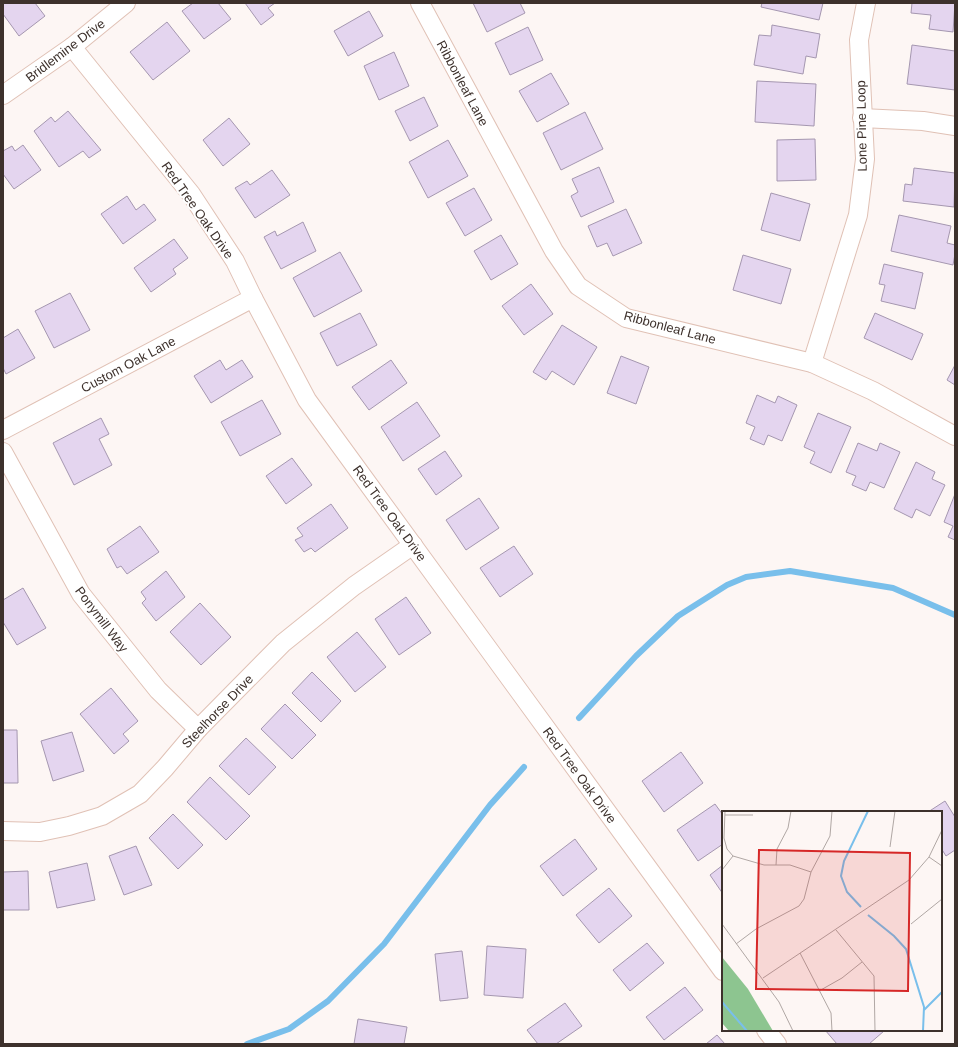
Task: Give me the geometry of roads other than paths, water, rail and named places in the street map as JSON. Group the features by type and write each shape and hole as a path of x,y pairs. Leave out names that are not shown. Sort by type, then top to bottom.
{"street":[{"name":"Bridlemine Drive","path":"3,95 72,47 126,3"},
{"name":"Ribbonleaf Lane","path":"420,3 554,251 578,286 626,318 812,363 873,391 955,436"},
{"name":"Lone Pine Loop","path":"812,363 858,215 865,159 859,40 866,3"},
{"name":"Red Tree Oak Drive","path":"72,47 191,194 235,261 307,400 722,970"},
{"path":"862,118 923,121 955,126"},
{"name":"Custom Oak Lane","path":"3,430 253,298"},
{"name":"Ponymill Way","path":"3,452 81,594 158,690 198,729"},
{"name":"Steelhorse Drive","path":"3,831 40,832 69,826 102,816 140,794 165,768 198,729 283,643 354,586 413,545"},
{"path":"767,1031 777,1044"}],"waterway":[{"path":"579,718 636,656 678,616 727,585 746,577 790,571 893,588 955,615"},
{"path":"247,1044 289,1029 328,1001 384,944 490,805 524,767"}]}
